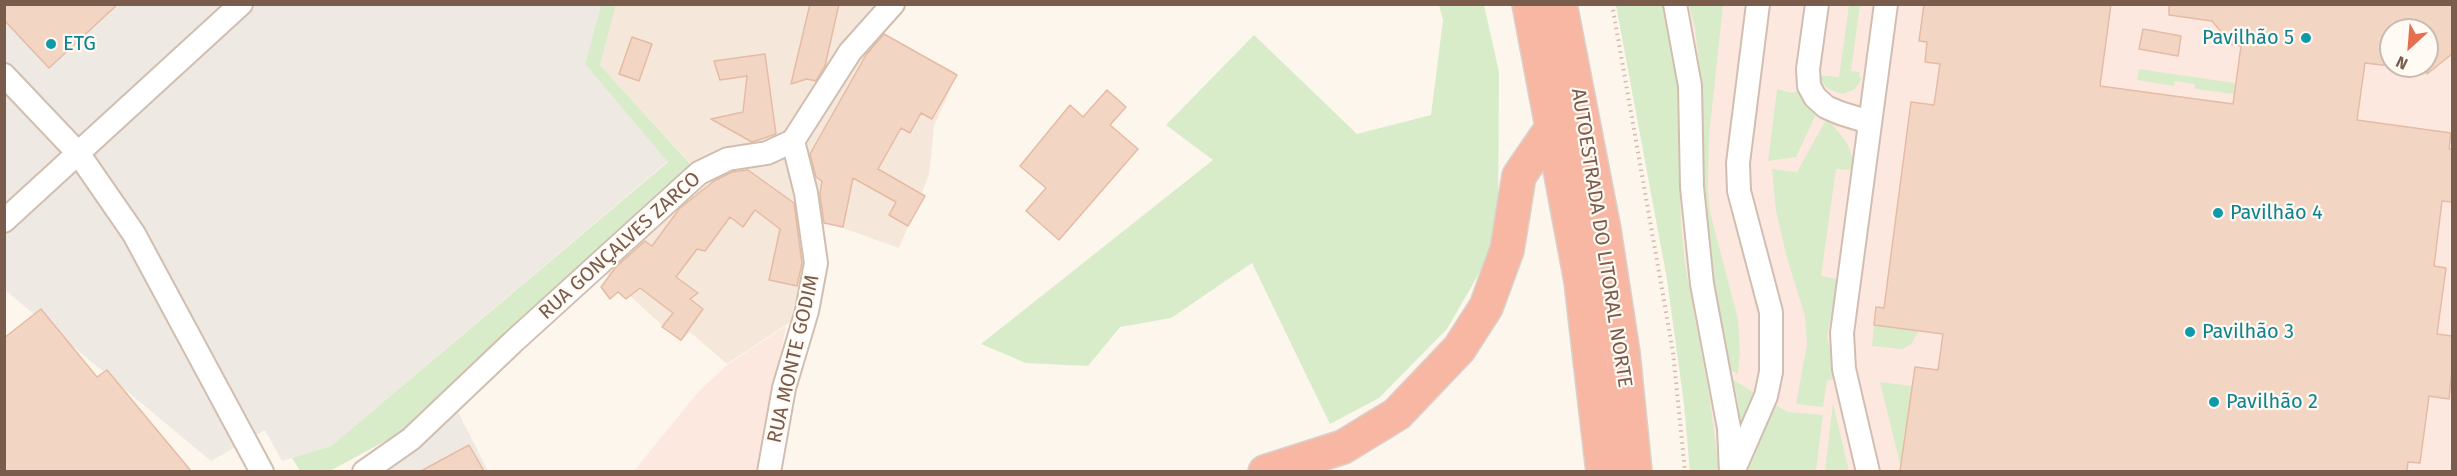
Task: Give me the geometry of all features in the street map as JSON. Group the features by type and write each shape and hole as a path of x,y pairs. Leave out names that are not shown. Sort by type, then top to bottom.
{"highway":[{"name":"AUTOESTRADA DO LITORAL NORTE","path":"1529,4 1554,125 1581,281 1603,471"},
{"name":"AUTOESTRADA DO LITORAL NORTE","path":"1560,4 1604,230 1623,353 1635,471"},
{"path":"1264,471 1343,447 1397,414 1459,349 1486,307 1507,250 1519,176 1554,125"}],"street":[{"path":"4,221 241,4"},
{"path":"793,141 850,52 893,4"},
{"path":"1675,4 1690,86 1692,187 1702,284 1729,428 1732,471"},
{"path":"1732,471 1766,396 1772,364 1771,312 1739,191 1738,163 1758,4"},
{"path":"1817,4 1808,69 1809,86 1815,98 1826,107 1869,122"},
{"path":"1868,471 1844,369 1842,333 1886,4"},
{"path":"4,75 78,153 134,234 262,471"},
{"name":"RUA GONÇALVES ZARCO","path":"364,471 411,439 513,342 699,173 728,159 767,153 793,141"},
{"name":"RUA MONTE GODIM","path":"769,471 784,388 807,311 816,263 806,193 793,141"}],"path":[{"path":"1612,4 1673,352 1685,471"}],"shaded area":[{"path":"893,4 870,29 957,74 934,126 929,175 899,248 809,216 807,311 727,364 690,332 680,342 600,268 699,173 600,65 616,5"},
{"path":"4,5 601,5 585,64 668,161 331,446 282,461 265,430 211,461 5,290"},
{"path":"1616,5 2452,5 2452,471 1690,471 1684,404 1667,279"},
{"path":"786,326 759,471 633,472 699,391 727,365"},
{"path":"452,400 488,471 364,472"}],"green space":[{"path":"601,5 616,5 600,65 692,166 400,433 330,471 300,471 292,458 331,446 668,162 585,64"},
{"path":"1439,5 1484,5 1499,72 1498,240 1447,329 1379,398 1330,424 1252,263 1171,318 1120,327 1088,366 1026,363 981,344 1213,160 1166,125 1254,35 1357,134 1431,115 1443,20"},
{"path":"1616,5 1665,5 1676,55 1681,226 1685,264 1710,400 1719,471 1690,471 1684,404 1667,279"},
{"path":"1689,5 1723,5 1709,136 1708,189 1710,212 1738,319 1740,351 1738,374 1729,369 1712,285 1706,236 1700,73 1695,28"},
{"path":"1849,5 1860,5 1851,71 1860,72 1859,77 1862,78 1855,89 1843,94 1828,89 1816,75 1839,77"},
{"path":"2139,69 2235,83 2234,94 2195,89 2195,84 2175,81 2174,86 2137,80"},
{"path":"1777,89 1792,93 1799,90 1804,100 1818,110 1796,157 1768,161"},
{"path":"1827,118 1847,143 1854,160 1853,170 1836,169 1821,276 1838,279 1827,337 1837,379 1827,380 1823,407 1796,404 1807,345 1805,316 1787,258 1776,211 1772,169 1797,172"},
{"path":"1874,325 1919,331 1911,344 1903,349 1872,346"},
{"path":"1732,379 1756,394 1742,428 1736,391"},
{"path":"1880,382 1912,386 1901,468"},
{"path":"1833,403 1849,471 1825,471"},
{"path":"1775,405 1788,412 1823,415 1816,471 1748,472"}],"building":[{"name":"ETG","path":"4,4 118,4 49,68 4,20"},
{"path":"810,4 839,4 825,66 816,81 807,79 791,84"},
{"path":"1924,4 2111,4 2100,86 2233,104 2241,46 2220,43 2222,33 2212,21 2169,15 2169,4 2452,4 2452,54 2439,64 2439,18 2379,18 2379,65 2365,63 2357,120 2451,133 2449,149 2452,149 2452,202 2442,201 2434,266 2446,268 2437,334 2452,336 2452,370 2449,399 2429,396 2420,463 2408,462 2407,471 1900,471 1915,367 1938,370 1943,334 1874,325 1876,307 1884,308 1911,102 1934,105 1940,64 1925,62 1927,42 1919,41"},
{"path":"2143,29 2181,36 2178,56 2139,49"},
{"path":"884,34 957,75 932,119 921,113 910,133 901,128 878,169 925,196 908,226 889,215 896,202 853,178 843,227 824,223 820,194 822,181 816,177 810,154 866,55"},
{"path":"632,37 652,44 639,81 619,74"},
{"path":"765,54 776,134 752,142 711,119 743,112 747,76 720,80 714,61"},
{"path":"1107,90 1126,107 1110,125 1138,149 1059,240 1026,211 1046,188 1020,166 1070,105 1083,117"},
{"path":"748,170 794,203 802,263 797,286 769,280 780,229 755,210 743,227 730,217 705,251 697,249 676,277 698,293 690,299 703,309 681,340 662,327 673,313 640,288 626,299 618,292 610,299 601,287 616,267 645,241 652,246 680,208 714,181 732,172"},
{"path":"41,309 97,377 107,370 191,471 4,471 4,338"},
{"path":"469,445 484,471 421,471"}],"place":[{"name":"Pavilhão 5","path":"2306,38"},
{"name":"ETG","path":"51,44"},
{"name":"Pavilhão 4","path":"2218,213"},
{"name":"Pavilhão 3","path":"2190,332"},
{"name":"Pavilhão 2","path":"2214,402"}]}
